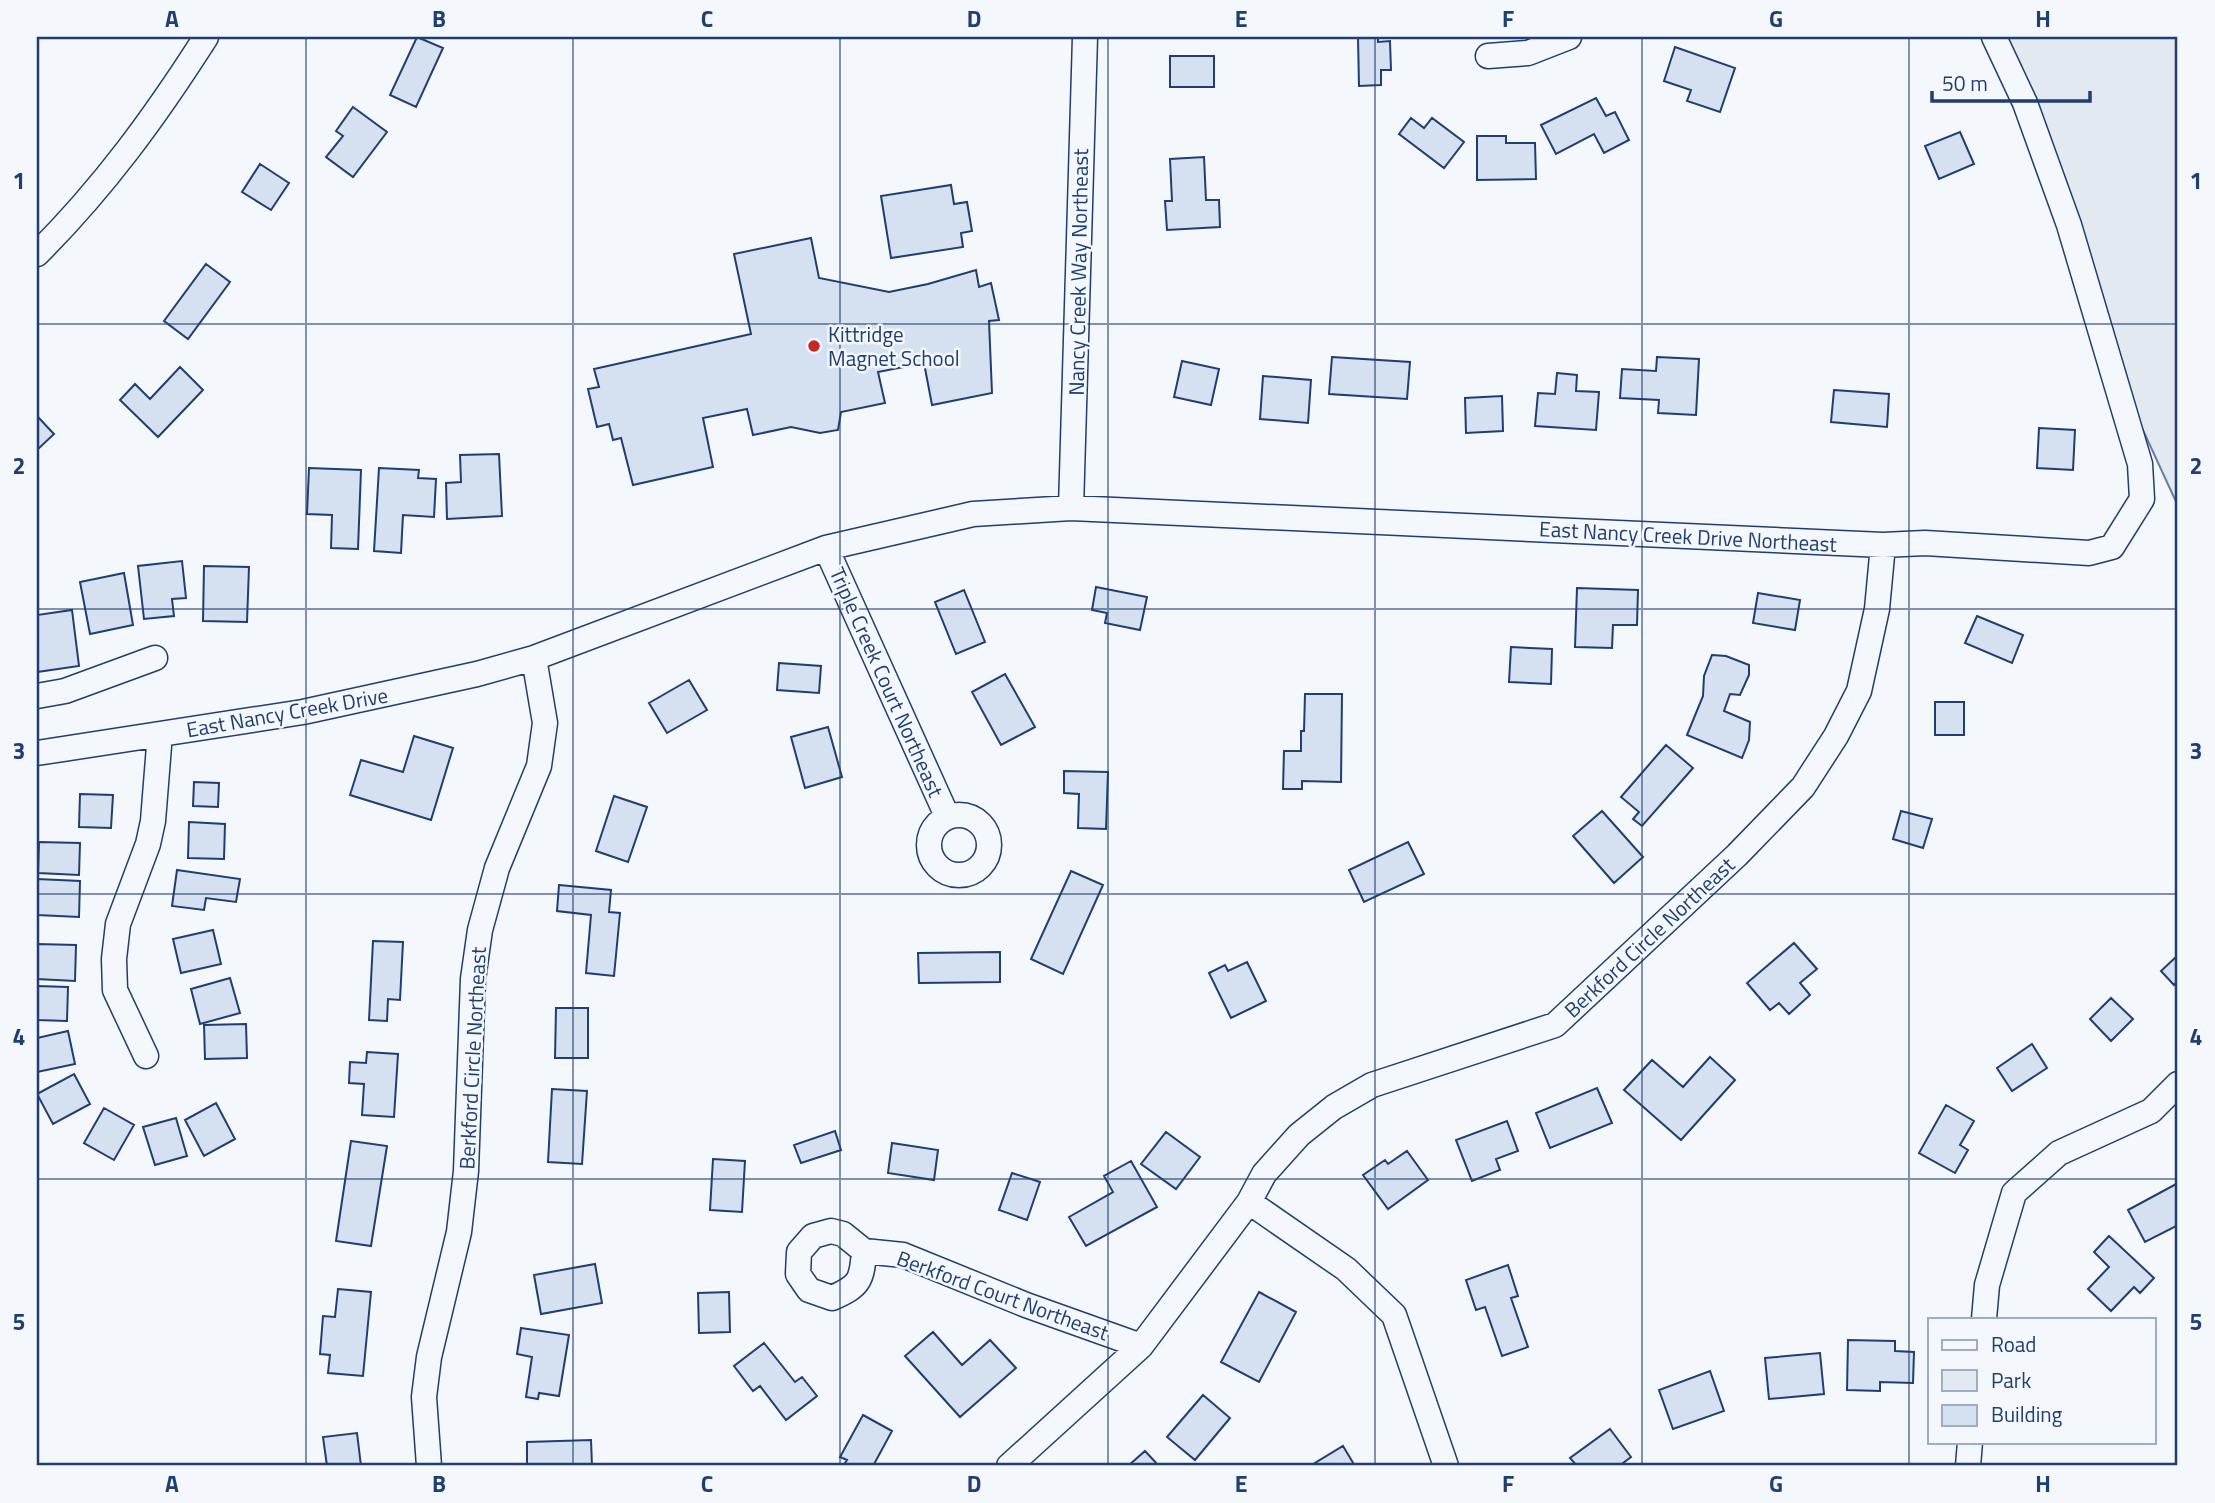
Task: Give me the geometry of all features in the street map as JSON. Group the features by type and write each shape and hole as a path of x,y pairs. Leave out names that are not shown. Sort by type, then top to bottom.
{"street":[{"path":"37,254 112,173 154,117 206,37"},
{"name":"Nancy Creek Way Northeast","path":"1071,508 1085,37"},
{"path":"1488,56 1528,53 1569,37"},
{"name":"East Nancy Creek Drive Northeast","path":"1071,508 1883,545 1925,543 2089,552 2112,547 2143,499 2140,464 2069,225 2025,103 1994,37"},
{"path":"534,658 826,548 973,514 1071,508"},
{"name":"Berkford Circle Northeast","path":"1009,1466 1141,1346 1250,1202 1264,1174 1299,1135 1334,1107 1372,1085 1555,1025 1737,855 1803,787 1836,737 1859,691 1877,609 1883,545"},
{"name":"Triple Creek Court Northeast","path":"826,548 947,816"},
{"path":"37,695 65,691 155,658"},
{"name":"Berkford Circle Northeast","path":"429,1466 424,1397 429,1357 459,1232 466,1171 473,979 480,930 497,869 541,755 545,723 534,658"},
{"name":"East Nancy Creek Drive","path":"37,753 303,712 477,674 534,658"},
{"path":"146,1056 115,990 114,958 118,924 148,844 153,821 158,736"},
{"path":"1984,1318 1987,1285 2014,1194 2059,1153 2151,1111 2178,1084"},
{"path":"1250,1202 1346,1269 1394,1315 1446,1466"},
{"name":"Berkford Court Northeast","path":"864,1251 902,1255 1026,1305 1141,1346"},
{"path":"1968,1466 1970,1444"}],"green space":[{"path":"2005,37 2178,37 2178,506 2136,415"}],"building":[{"path":"417,37 443,48 416,107 390,95"},
{"path":"1358,37 1378,37 1378,42 1390,41 1391,70 1381,70 1381,85 1359,86"},
{"path":"1675,47 1735,68 1720,112 1687,101 1691,90 1664,81"},
{"path":"1170,56 1214,56 1214,87 1170,87"},
{"path":"1596,98 1606,116 1615,112 1629,140 1604,153 1594,134 1556,154 1541,125"},
{"path":"353,107 387,132 353,177 326,157 343,136 336,131"},
{"path":"1411,118 1424,128 1432,118 1464,142 1444,168 1399,134"},
{"path":"1960,132 1974,164 1939,179 1925,146"},
{"path":"1477,136 1506,136 1506,143 1535,143 1536,179 1477,180"},
{"path":"1204,157 1206,200 1219,200 1220,227 1167,230 1165,201 1172,201 1170,159"},
{"path":"260,164 289,183 271,210 242,192"},
{"path":"951,185 954,204 967,202 972,231 961,233 963,247 891,258 881,196"},
{"path":"811,238 819,278 889,292 976,270 979,287 991,283 999,320 989,321 992,393 932,405 924,363 878,372 885,403 841,412 838,430 820,433 791,427 753,435 747,409 703,418 713,467 633,485 621,438 613,440 609,424 597,427 588,389 599,387 594,369 751,334 734,254"},
{"path":"206,264 230,282 188,339 164,321"},
{"path":"1332,357 1410,362 1407,399 1329,394"},
{"path":"1657,357 1699,359 1696,415 1658,413 1659,400 1620,398 1622,369 1656,371"},
{"path":"1182,361 1219,369 1211,405 1174,397"},
{"path":"180,367 203,390 158,437 120,400 135,384 150,399"},
{"path":"1557,373 1577,375 1576,391 1599,392 1596,430 1535,426 1538,393 1555,394"},
{"path":"1263,376 1311,380 1308,423 1260,419"},
{"path":"1834,390 1889,394 1887,427 1831,422"},
{"path":"1502,396 1503,431 1466,433 1465,398"},
{"path":"37,416 54,434 37,450"},
{"path":"2039,428 2075,430 2073,470 2037,468"},
{"path":"499,454 502,516 447,519 446,483 461,482 460,455"},
{"path":"309,468 361,470 358,549 331,548 332,515 307,514"},
{"path":"379,468 419,470 418,478 436,479 434,517 403,515 401,553 374,551"},
{"path":"182,561 186,598 172,599 174,616 144,619 138,566"},
{"path":"204,566 249,567 247,622 203,621"},
{"path":"124,573 133,625 90,634 80,582"},
{"path":"1096,587 1147,597 1140,630 1105,623 1107,613 1092,610"},
{"path":"1577,588 1638,590 1637,625 1613,625 1612,648 1575,647"},
{"path":"964,590 985,642 956,654 935,602"},
{"path":"1758,593 1800,600 1795,630 1753,623"},
{"path":"72,610 79,666 37,672 37,615"},
{"path":"1977,616 2023,635 2012,663 1965,643"},
{"path":"1511,647 1552,649 1551,684 1509,682"},
{"path":"1712,655 1726,656 1749,665 1749,675 1740,695 1730,694 1724,711 1750,722 1749,740 1742,758 1687,735 1703,696 1704,676"},
{"path":"779,663 821,666 819,693 777,690"},
{"path":"1005,674 1035,727 1001,745 972,692"},
{"path":"689,680 707,710 667,733 649,703"},
{"path":"1305,694 1342,694 1341,782 1302,781 1302,789 1283,789 1284,751 1301,751"},
{"path":"1935,702 1964,702 1964,735 1935,735"},
{"path":"828,727 842,777 805,788 791,737"},
{"path":"414,736 453,748 431,820 350,795 361,760 403,772"},
{"path":"1666,745 1693,768 1642,826 1633,819 1639,812 1621,797"},
{"path":"1064,771 1108,772 1106,829 1078,828 1079,794 1064,793"},
{"path":"194,782 219,783 218,807 193,806"},
{"path":"80,794 113,795 111,828 79,827"},
{"path":"614,796 647,807 628,862 596,851"},
{"path":"1602,811 1643,857 1614,883 1573,836"},
{"path":"1901,811 1932,819 1923,848 1893,839"},
{"path":"189,822 225,824 224,859 188,858"},
{"path":"39,842 80,843 79,875 38,873"},
{"path":"1408,842 1424,874 1364,902 1349,870"},
{"path":"177,870 240,879 236,902 206,898 204,910 172,906"},
{"path":"1071,871 1103,885 1063,974 1031,959"},
{"path":"37,879 80,881 79,917 37,915"},
{"path":"559,885 611,890 609,912 620,913 614,976 586,973 591,915 557,911"},
{"path":"213,930 221,964 181,973 173,939"},
{"path":"373,941 403,942 400,1000 388,999 387,1021 369,1020"},
{"path":"1794,943 1817,969 1800,983 1810,995 1789,1014 1779,1003 1770,1010 1747,983"},
{"path":"37,944 76,945 75,981 37,979"},
{"path":"1000,952 1000,982 919,983 918,953"},
{"path":"2178,955 2178,981 2174,985 2161,971"},
{"path":"1247,962 1266,1001 1231,1018 1209,973 1225,965 1228,971"},
{"path":"230,978 240,1013 200,1024 191,989"},
{"path":"37,986 68,987 67,1021 37,1020"},
{"path":"2111,998 2133,1019 2111,1041 2090,1019"},
{"path":"556,1008 588,1008 588,1058 555,1058"},
{"path":"246,1024 247,1058 205,1059 204,1025"},
{"path":"68,1031 75,1064 37,1072 37,1038"},
{"path":"2032,1044 2047,1068 2012,1091 1997,1068"},
{"path":"367,1052 398,1054 394,1117 362,1115 364,1084 349,1083 350,1062 366,1063"},
{"path":"1710,1057 1735,1080 1681,1140 1624,1090 1652,1060 1683,1087"},
{"path":"74,1074 90,1104 53,1124 37,1094"},
{"path":"1597,1088 1612,1123 1550,1148 1536,1113"},
{"path":"552,1089 587,1091 582,1164 548,1162"},
{"path":"216,1103 235,1139 204,1156 185,1120"},
{"path":"1946,1105 1974,1121 1960,1145 1968,1150 1955,1173 1919,1153"},
{"path":"104,1108 134,1125 114,1160 84,1143"},
{"path":"176,1118 187,1156 155,1165 143,1127"},
{"path":"1507,1121 1518,1151 1496,1159 1500,1170 1472,1181 1456,1140"},
{"path":"835,1131 841,1150 801,1163 794,1145"},
{"path":"1166,1132 1200,1157 1176,1189 1141,1164"},
{"path":"351,1141 387,1146 371,1246 336,1241"},
{"path":"892,1143 938,1150 934,1180 888,1173"},
{"path":"1407,1151 1428,1180 1388,1209 1363,1175 1385,1160 1388,1164"},
{"path":"713,1159 745,1161 742,1212 710,1210"},
{"path":"1131,1161 1157,1207 1086,1246 1069,1217 1113,1192 1104,1176"},
{"path":"1012,1173 1040,1182 1027,1220 999,1210"},
{"path":"2178,1183 2178,1230 2176,1226 2145,1242 2128,1210"},
{"path":"2109,1236 2154,1278 2140,1293 2134,1287 2111,1311 2088,1289 2109,1267 2094,1252"},
{"path":"595,1264 602,1303 541,1314 534,1275"},
{"path":"1508,1265 1518,1296 1511,1298 1528,1347 1502,1356 1485,1307 1476,1310 1466,1280"},
{"path":"338,1289 371,1292 363,1376 328,1373 330,1355 320,1354 323,1316 335,1317"},
{"path":"729,1292 730,1332 699,1333 698,1293"},
{"path":"1259,1292 1296,1312 1259,1382 1221,1362"},
{"path":"521,1328 569,1335 559,1396 539,1393 538,1399 526,1397 532,1357 517,1354"},
{"path":"933,1332 962,1365 990,1340 1016,1368 960,1417 905,1356"},
{"path":"1848,1340 1895,1341 1895,1351 1914,1352 1913,1383 1880,1382 1880,1391 1847,1390"},
{"path":"764,1343 795,1382 802,1377 817,1396 786,1420 760,1386 753,1391 734,1366"},
{"path":"1820,1353 1824,1394 1769,1399 1765,1358"},
{"path":"1710,1371 1724,1411 1673,1429 1659,1390"},
{"path":"1203,1395 1230,1418 1195,1460 1167,1437"},
{"path":"863,1415 892,1431 873,1466 843,1466 847,1460 840,1457"},
{"path":"1610,1429 1631,1457 1619,1466 1577,1466 1570,1458"},
{"path":"357,1433 361,1466 327,1466 323,1437"},
{"path":"591,1440 592,1466 527,1466 527,1442"},
{"path":"1343,1446 1355,1466 1310,1466"},
{"path":"1145,1451 1159,1466 1128,1466"}],"place":[{"name":"Kittridge Magnet School","path":"814,346"}]}
